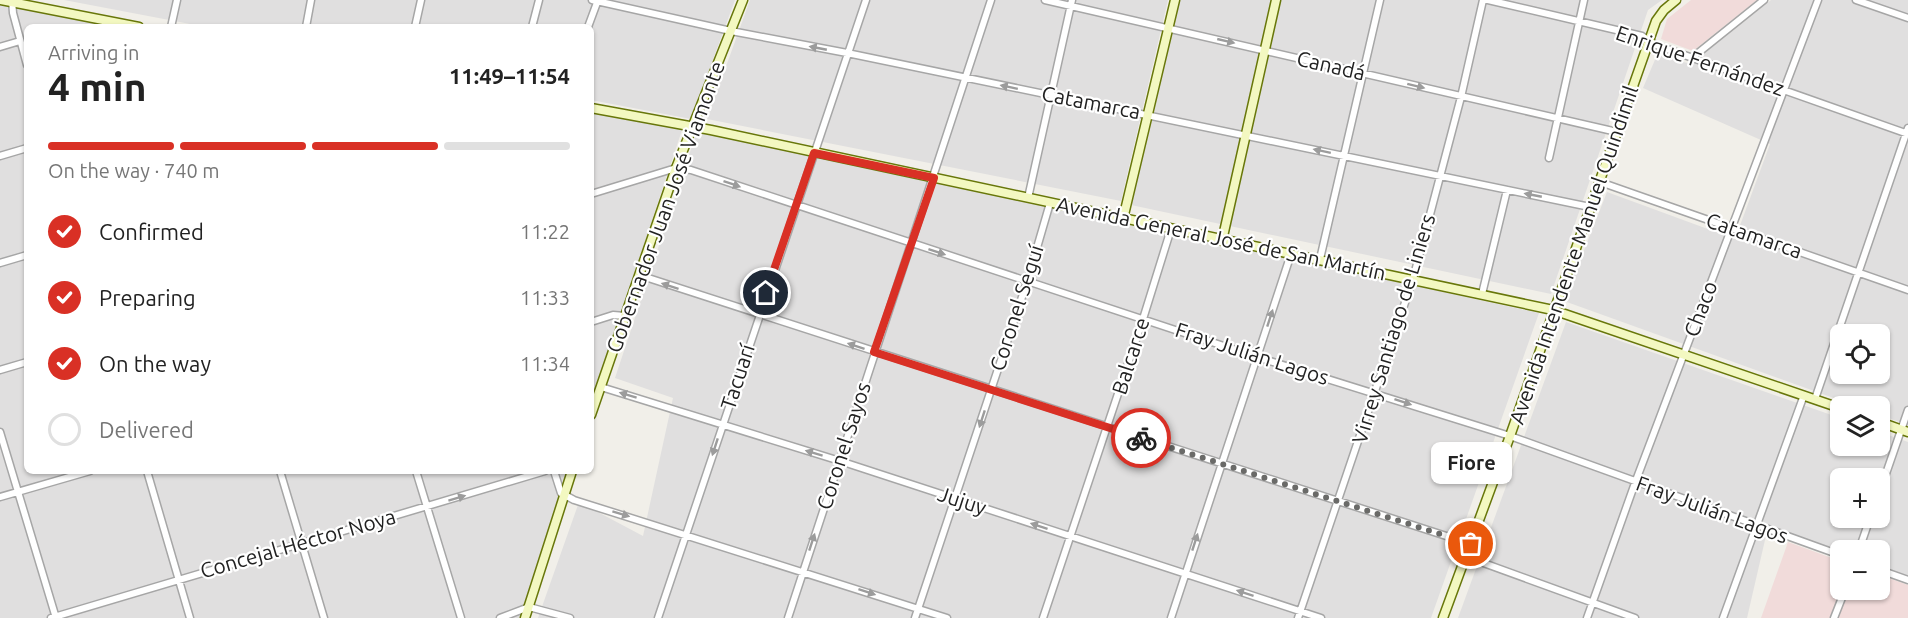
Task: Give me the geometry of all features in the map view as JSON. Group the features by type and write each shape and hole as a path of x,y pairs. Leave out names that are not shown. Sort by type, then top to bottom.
{"street":[{"path":"1,0 124,24"},
{"path":"172,24 177,0"},
{"path":"307,24 311,0"},
{"path":"416,24 421,0"},
{"path":"533,24 539,0"},
{"path":"589,24 596,0"},
{"name":"Catamarca","path":"596,0 731,31 1590,207"},
{"name":"Gobernador Juan José Viamonte","path":"594,407 676,168 743,0"},
{"name":"Tacuarí","path":"658,618 866,0"},
{"name":"Coronel Sayos","path":"788,618 991,0"},
{"name":"Canadá","path":"1045,0 1072,3 1169,28 1617,132"},
{"path":"1123,219 1175,0"},
{"path":"1222,241 1276,0"},
{"path":"1320,259 1380,0"},
{"name":"Enrique Fernández","path":"1486,0 1642,36 1693,57 1907,132"},
{"name":"Virrey Santiago de Liniers","path":"1299,615 1413,279 1486,0"},
{"path":"1549,158 1584,0"},
{"name":"Avenida Intendente Manuel Quindimil","path":"1443,618 1467,557 1649,40 1659,15 1676,0"},
{"path":"1693,57 1764,0"},
{"name":"Chaco","path":"1587,618 1635,483 1818,0"},
{"path":"1856,0 1908,18"},
{"path":"11,1 24,55"},
{"path":"1028,198 1072,3"},
{"path":"0,47 20,41"},
{"name":"Avenida General José de San Martín","path":"594,109 693,126 1553,310 1830,404"},
{"path":"1815,399 1907,132"},
{"path":"0,156 24,149"},
{"path":"594,193 676,168"},
{"name":"Fray Julián Lagos","path":"676,168 691,170 1143,320 1510,436 1830,552"},
{"name":"Catamarca","path":"1600,182 1908,290"},
{"path":"1482,294 1507,190"},
{"name":"Coronel Seguí","path":"915,618 1027,282 1050,202"},
{"name":"Balcarce","path":"1043,618 1143,320 1171,229"},
{"path":"1171,618 1291,254"},
{"path":"0,263 24,256"},
{"path":"639,275 1471,544"},
{"path":"594,321 613,315 625,315"},
{"path":"0,370 24,363"},
{"name":"Jujuy","path":"601,387 1071,536 1299,615 1321,618"},
{"path":"1723,618 1804,395"},
{"path":"1889,468 1905,430 1908,410"},
{"path":"1890,425 1905,430"},
{"path":"0,432 54,618"},
{"path":"0,497 80,474"},
{"path":"148,474 190,618"},
{"path":"281,474 324,618"},
{"path":"417,474 461,618"},
{"name":"Concejal Héctor Noya","path":"54,618 535,474"},
{"path":"555,474 558,488 565,496 947,618"},
{"path":"525,618 572,474"},
{"path":"1467,557 1635,618"},
{"path":"1890,574 1908,580"},
{"path":"1834,618 1841,600"},
{"path":"500,618 529,608 570,618"}],"shaded area":[{"path":"64,0 735,0 691,119 594,101 594,24 190,24"},
{"path":"750,0 1168,0 1121,201 707,119"},
{"path":"1179,0 1662,0 1648,10 1551,294 1131,205"},
{"path":"1691,0 1757,0 1693,51 1661,39 1667,19"},
{"path":"1771,0 1908,0 1908,425 1890,419 1890,396 1830,397 1564,301 1607,192 1735,239 1770,144 1643,88 1657,55 1691,64"},
{"path":"0,5 104,24 24,24 24,474 568,474 520,618 0,618"},
{"path":"594,111 683,127 594,395"},
{"path":"698,128 1539,313 1431,618 538,618 579,502 643,536 673,398 615,378"},
{"path":"1566,322 1830,414 1830,456 1890,456 1890,436 1908,442 1908,576 1890,570 1890,540 1830,540 1830,549 1768,527 1747,618 1458,618"},
{"path":"1788,542 1830,557 1830,600 1890,600 1890,579 1908,585 1908,618 1761,618"}],"way so far":[{"path":"1141,438 1471,544"}],"place":[{"name":"Fiore","path":"1471,544"}],"route":[{"path":"766,293 814,153 934,178 874,352 1141,438"}]}
